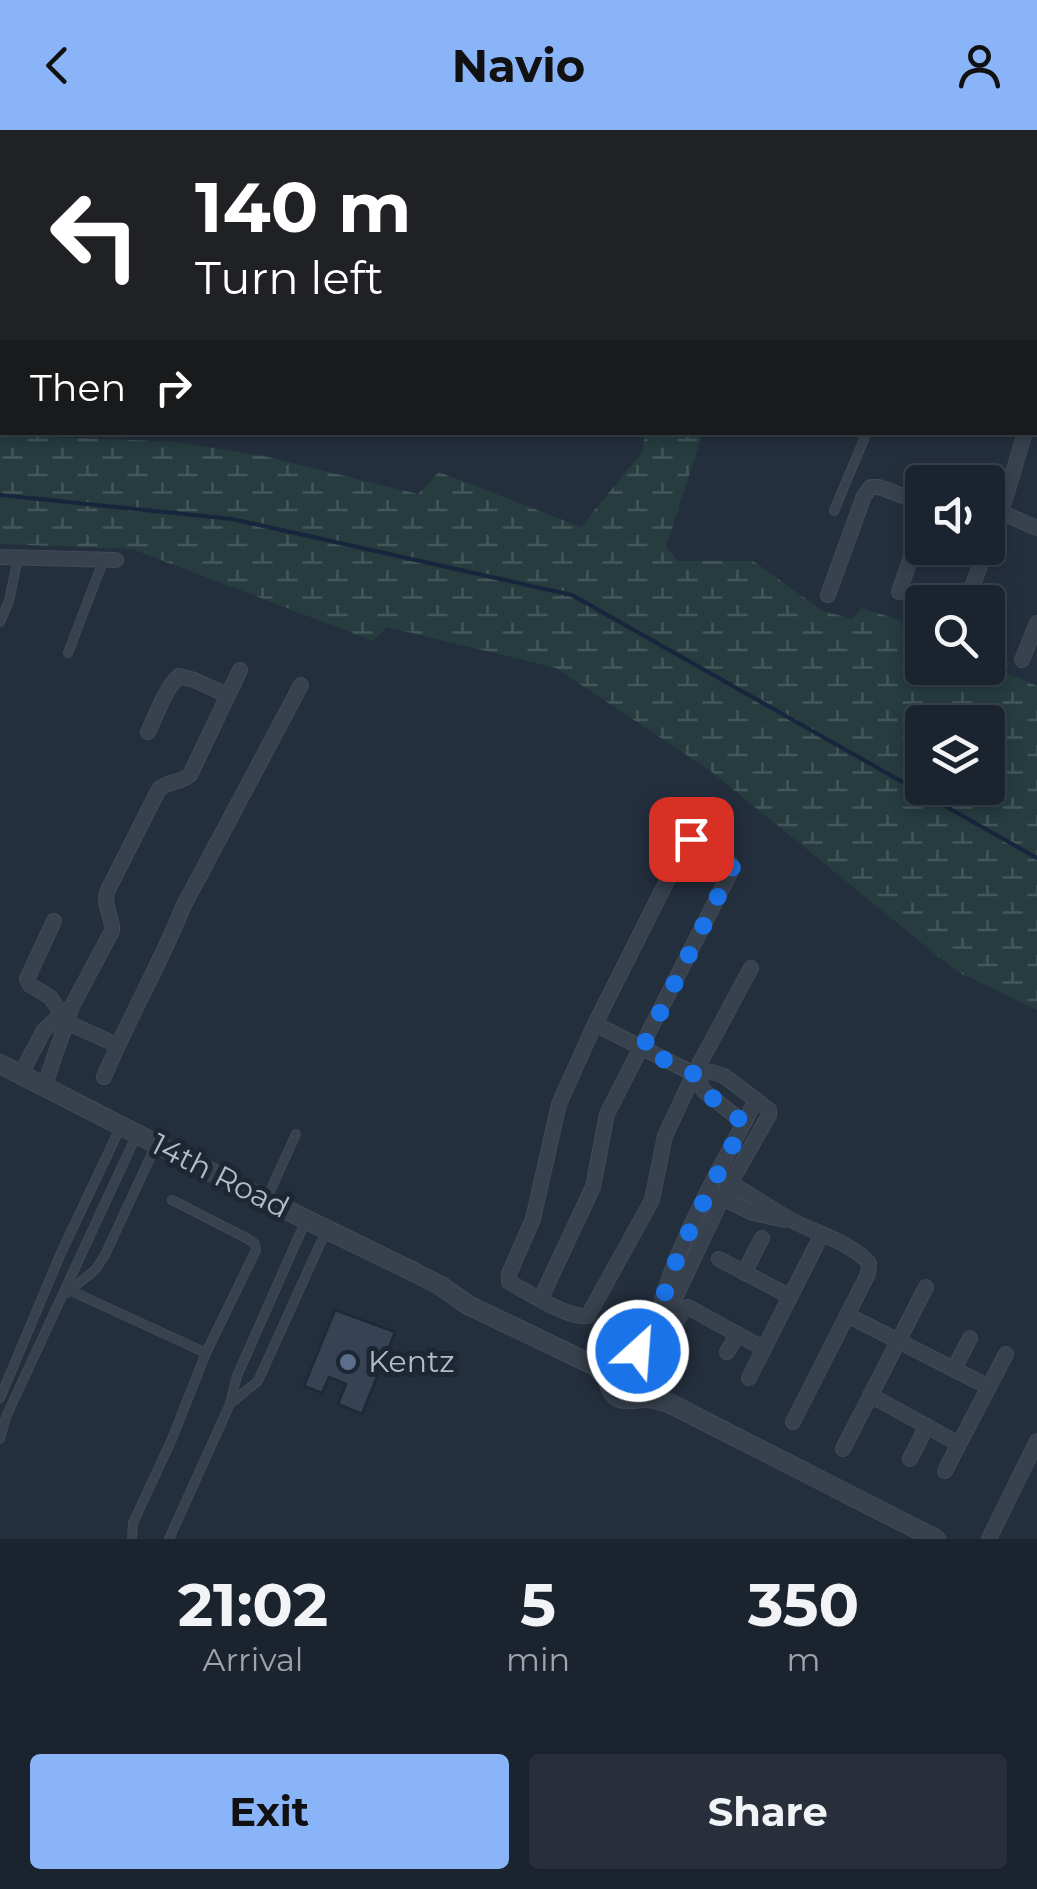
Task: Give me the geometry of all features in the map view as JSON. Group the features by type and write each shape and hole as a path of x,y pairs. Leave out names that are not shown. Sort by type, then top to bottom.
{"street":[{"path":"1005,487 1024,435"},
{"path":"828,595 867,490 876,486 905,497"},
{"path":"1005,520 1037,528"},
{"path":"0,557 110,560"},
{"path":"898,592 908,565"},
{"path":"1022,660 1037,623"},
{"path":"44,1087 67,1014 112,931 107,892 159,789 190,775 240,670"},
{"path":"148,732 165,696 180,676 227,695"},
{"path":"104,1077 183,907 302,684"},
{"path":"541,1298 593,1187 607,1114 732,868 730,862 696,838 687,841 558,1104 533,1219 509,1282 541,1298 579,1317 588,1316 652,1200 665,1136 752,968"},
{"path":"54,921 27,979 30,985 117,1045"},
{"path":"21,1074 44,1030 67,1014"},
{"path":"596,1024 694,1074 712,1072 724,1076 756,1100 770,1113 731,1183 715,1194 672,1269 644,1343 611,1370 611,1390 621,1399 634,1400 646,1394 653,1345 692,1279 715,1194 716,1176 756,1100"},
{"name":"14th Road","path":"0,1064 440,1286 476,1298 598,1358 623,1359"},
{"path":"694,1074 704,1091 744,1123"},
{"path":"716,1176 870,1263 794,1422"},
{"path":"715,1194 760,1215 794,1222"},
{"path":"749,1378 822,1234"},
{"path":"744,1272 762,1238"},
{"path":"719,1259 789,1296"},
{"path":"672,1269 692,1279"},
{"name":"14th Road","path":"440,1286 468,1305 595,1366 609,1380"},
{"path":"843,1449 926,1287"},
{"path":"665,1343 688,1306 764,1350"},
{"path":"847,1315 989,1387"},
{"path":"727,1352 738,1334"},
{"path":"954,1370 970,1338"},
{"path":"944,1471 1006,1354"},
{"path":"623,1359 642,1362 680,1401 954,1539"},
{"path":"870,1395 959,1444"},
{"path":"641,1398 669,1403 936,1539"},
{"path":"910,1460 927,1426"},
{"path":"989,1539 1037,1441"}],"lane":[{"path":"834,511 867,435"},
{"path":"0,622 18,557"},
{"path":"68,653 110,560"},
{"path":"0,1439 6,1418 67,1292 129,1130"},
{"path":"0,1398 61,1254 129,1130"},
{"path":"266,1200 296,1134"},
{"path":"67,1292 95,1270 106,1255 156,1145"},
{"path":"132,1539 133,1523 256,1246 172,1200"},
{"path":"170,1539 306,1220"},
{"path":"230,1404 258,1381 326,1230"},
{"path":"67,1292 206,1353"}],"green space":[{"path":"0,435 179,442 264,456 418,494 439,472 581,527 642,452 645,435 702,435 666,547 678,561 753,561 823,611 852,619 861,608 905,622 905,685 1005,685 1005,672 1037,686 1037,1010 956,971 712,772 556,668 387,627 373,641 132,549 0,544"}],"building":[{"name":"Kentz","path":"335,1310 395,1332 362,1414 338,1404 346,1384 329,1377 322,1393 304,1386"}],"waterway":[{"path":"0,495 232,519 572,595 1037,858"}],"place":[{"name":"Kentz","path":"348,1362"}],"route":[{"path":"638,1351 708,1190 744,1123 712,1099 694,1074 642,1049 732,868 730,862 696,838 691,839"}]}
